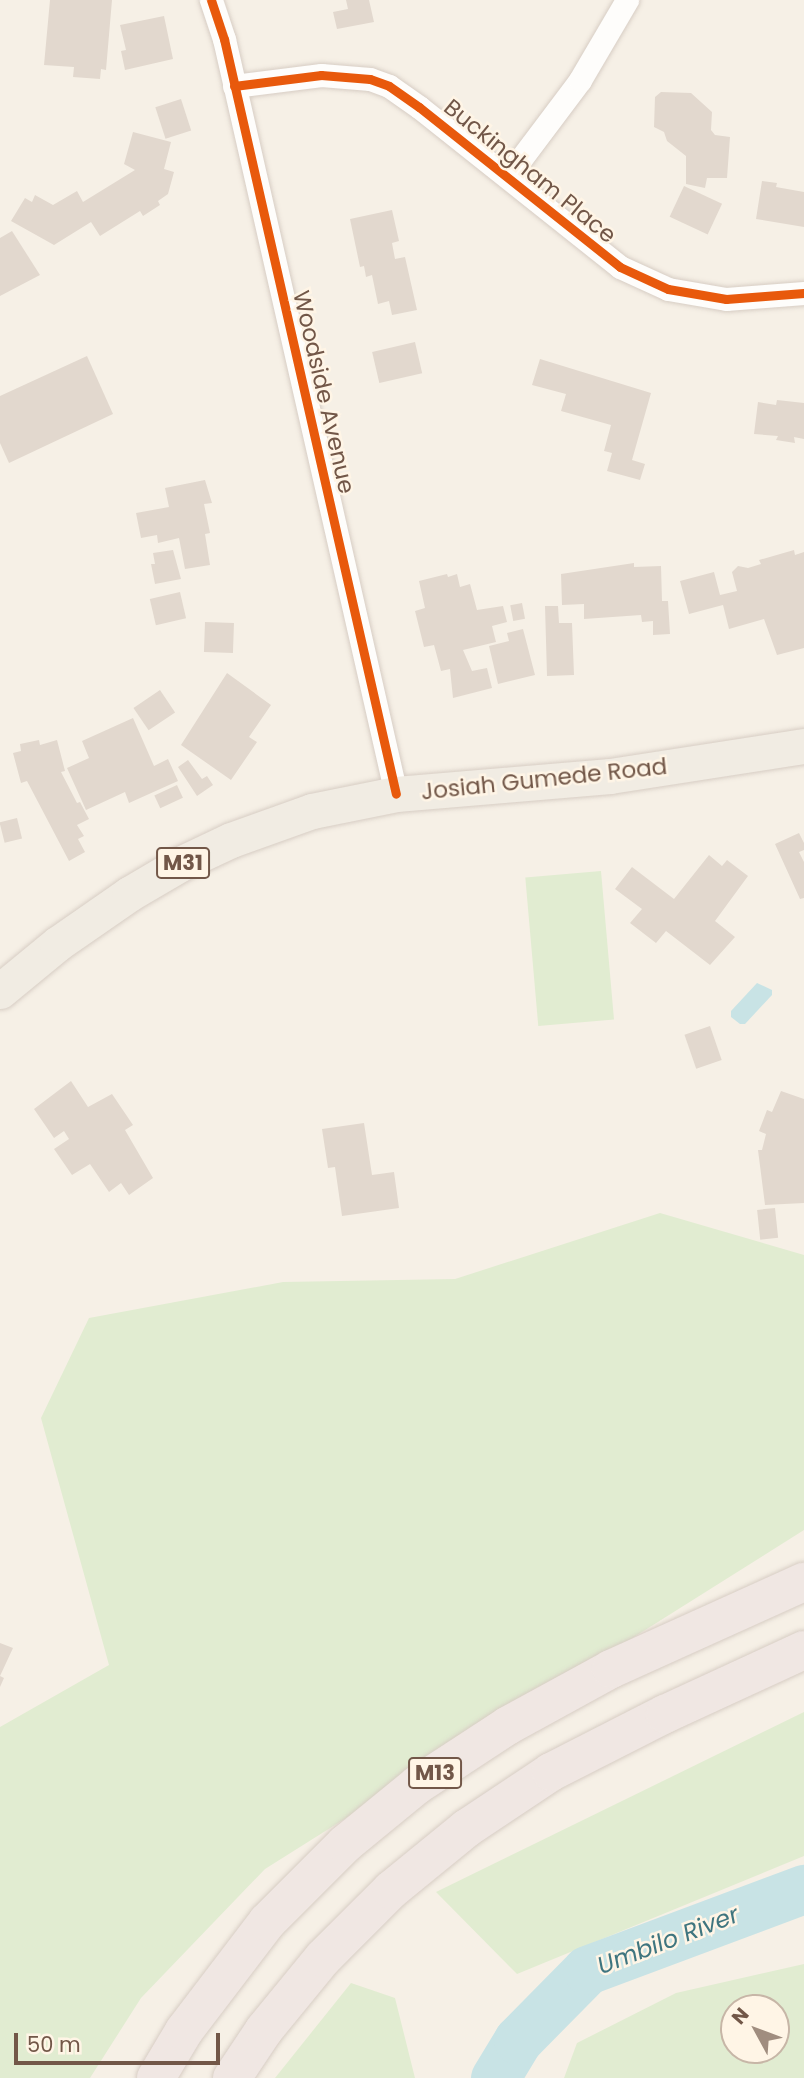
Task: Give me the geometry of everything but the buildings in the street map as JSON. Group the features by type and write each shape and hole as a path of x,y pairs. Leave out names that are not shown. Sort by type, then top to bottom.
{"highway":[{"name":"M13","path":"156,2078 184,2031 267,1922 345,1844 417,1785 507,1726 611,1668 804,1582"},
{"name":"M13","path":"232,2078 264,2030 323,1958 391,1890 467,1828 551,1772 665,1714 804,1650"}],"main road":[{"name":"Josiah Gumede Road","path":"0,991 57,944 129,894 180,864 231,841 312,811 396,794 610,776 804,747"}],"street":[{"name":"Woodside Avenue","path":"211,0 234,86 396,794"},
{"path":"508,176 580,80 627,0"},
{"name":"Buckingham Place","path":"234,86 321,75 370,79 389,86 419,107 620,267 668,289 726,299 804,293"}],"green space":[{"path":"601,871 614,1019 538,1026 525,878"},
{"path":"660,1213 804,1255 804,1530 265,1869 141,1998 90,2078 0,2078 0,1727 109,1665 41,1418 89,1318 283,1282 455,1279"},
{"path":"804,1712 804,1856 517,1974 436,1892"},
{"path":"804,1964 804,2078 564,2078 577,2043 676,1993"},
{"path":"351,1983 395,1998 415,2078 275,2078"}],"water":[{"path":"757,983 772,990 772,995 745,1024 740,1024 731,1017 731,1011"}],"waterway":[{"name":"Umbilo River","path":"495,2078 518,2040 587,1970 804,1889"}],"cycle path":[{"path":"211,0 224,39 396,794"},
{"path":"234,86 321,75 370,79 389,86 419,107 620,267 668,289 726,299 804,293"}]}
